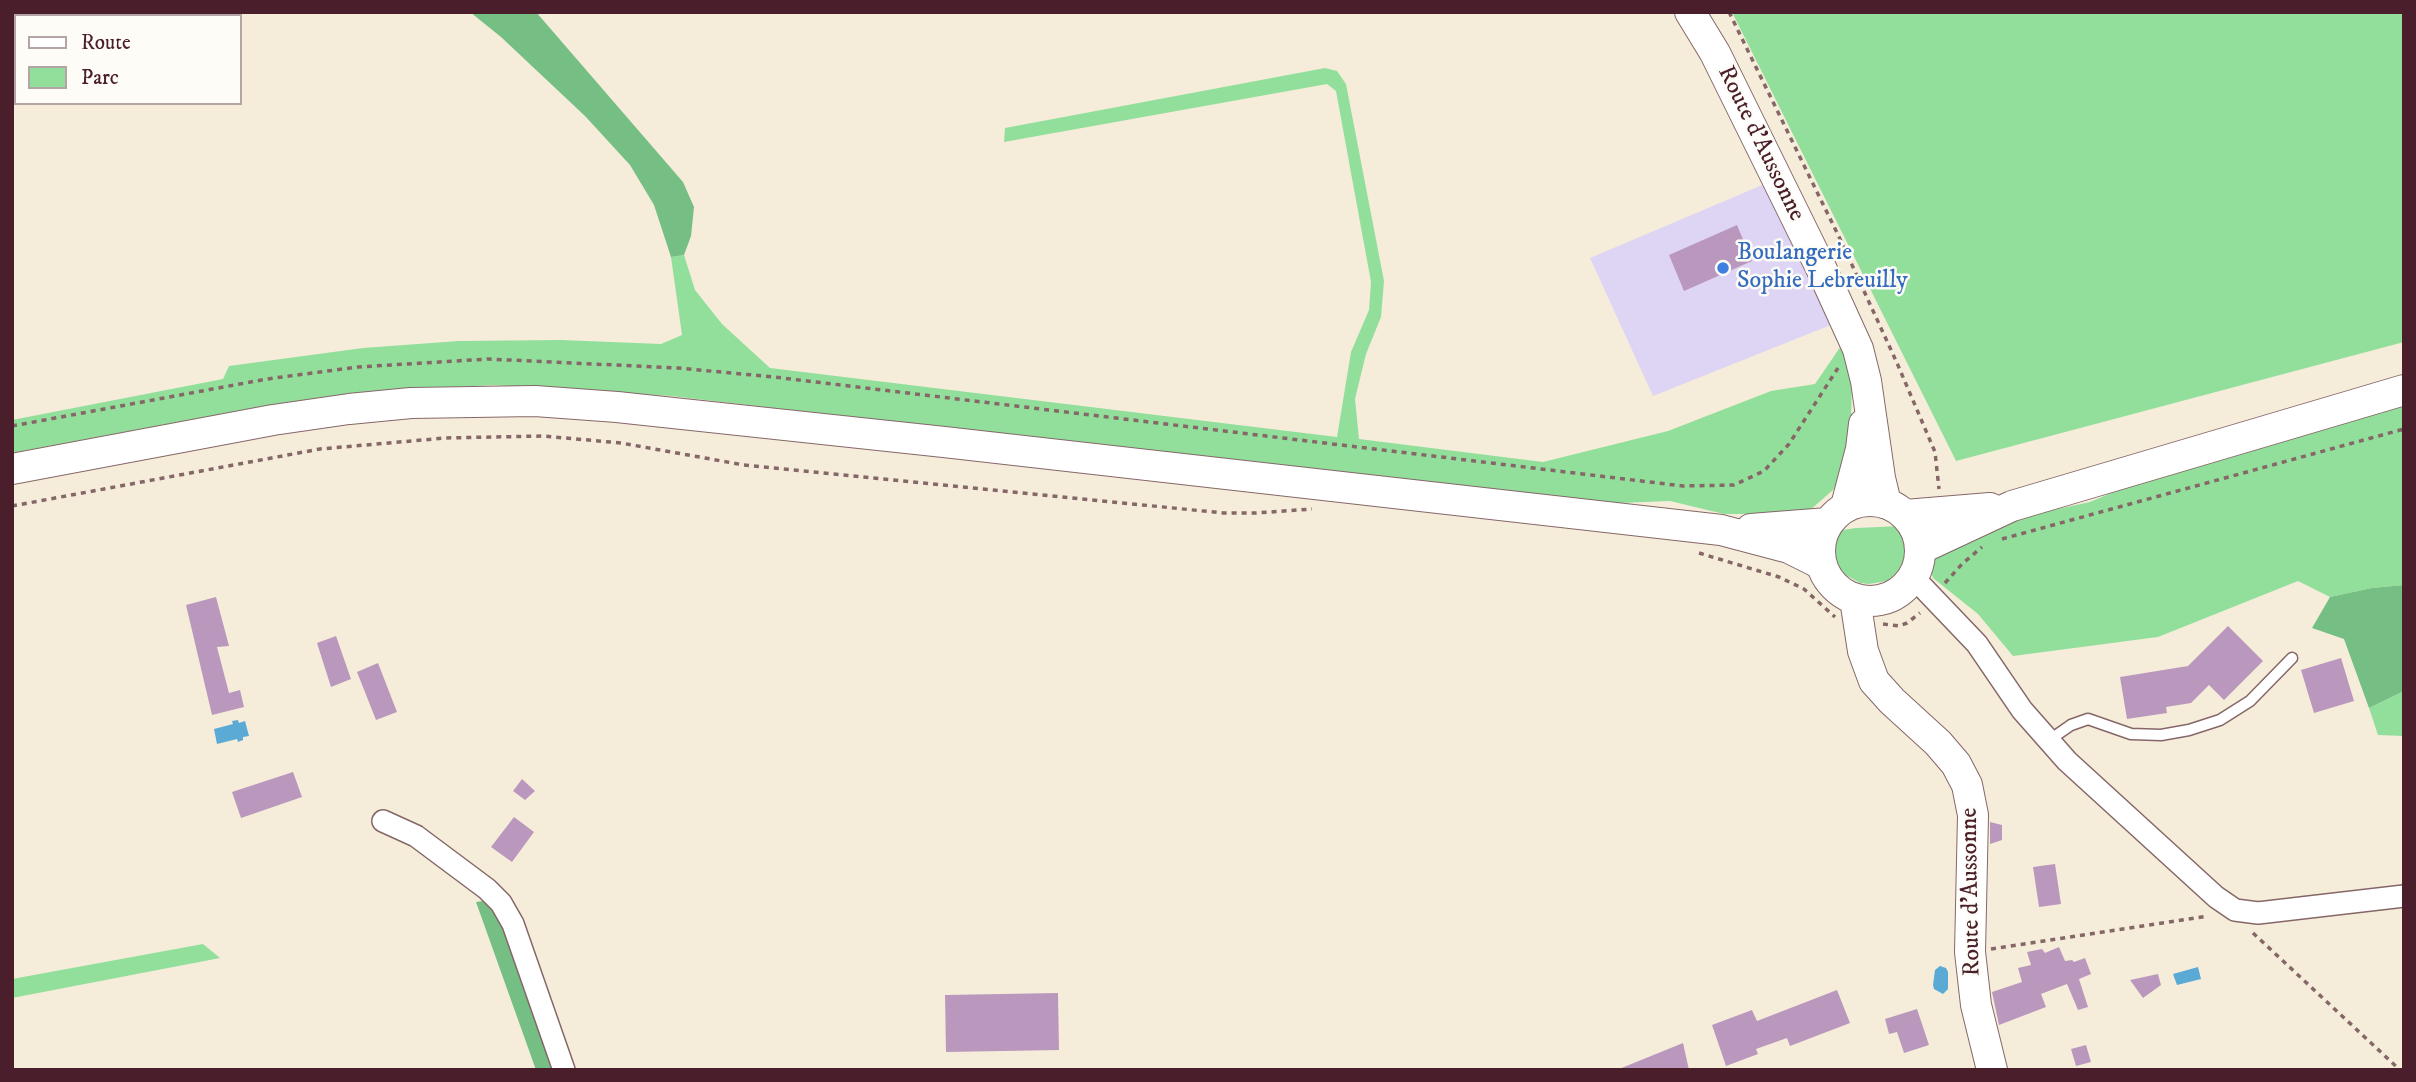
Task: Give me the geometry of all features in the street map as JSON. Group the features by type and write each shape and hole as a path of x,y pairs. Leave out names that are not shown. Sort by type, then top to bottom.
{"main road":[{"name":"Route d'Aussonne","path":"1690,12 1715,53 1858,349 1880,478 1896,509"},
{"path":"1721,530 1792,527 1837,514 1859,501 1896,509 2012,506 2404,390"},
{"name":"Route d'Aussonne","path":"1837,514 1861,449 1868,396"},
{"path":"12,469 273,419 349,409 411,403 535,401 617,407 944,442 1721,530 1789,548 1821,564"},
{"path":"1837,514 1820,542 1821,564 1828,579 1840,592 1847,610 1881,600 1909,573 2012,506"},
{"path":"1892,701 1881,664 1879,639 1881,624 1909,573 1913,525 1896,509"},
{"name":"Route d'Aussonne","path":"1847,610 1874,681 1938,743 1956,764 1967,785 1973,815 1970,952 1976,1004 1992,1070"}],"street":[{"path":"1909,573 1977,644 2022,710 2048,741 2216,897 2235,911 2258,913 2404,896"},
{"path":"383,821 416,836 487,889 500,903 513,924 564,1070"}],"lane":[{"path":"2048,741 2071,725 2088,719 2131,734 2161,735 2220,720 2249,701 2292,658"}],"path":[{"path":"1729,12 1841,241 1897,363 1935,452 1939,492"},
{"path":"12,426 267,379 358,367 488,359 678,368 760,376 1683,486 1734,485 1764,471 1788,444 1846,356 1858,349"},
{"path":"1998,540 2404,429"},
{"path":"12,506 320,449 445,438 543,436 621,443 744,465 1223,513 1323,509"},
{"path":"1941,588 1962,564 1987,544"},
{"path":"1690,550 1779,577 1847,610"},
{"path":"1887,625 1907,623 1922,611"},
{"path":"1970,952 2235,911 2242,922 2400,1070"}],"shaded area":[{"path":"1767,183 1836,323 1653,396 1590,258"}],"green space":[{"path":"470,12 536,12 683,182 694,207 691,236 684,255 671,257 654,205 630,165 585,116 501,37"},
{"path":"1732,12 2404,12 2404,342 1956,461"},
{"path":"1325,68 1337,71 1346,84 1384,281 1381,317 1366,354 1355,399 1359,439 1543,462 1668,431 1771,391 1815,384 1845,340 1852,381 1850,461 1833,490 1810,510 1787,514 1724,514 1670,501 1594,504 671,396 494,385 375,391 264,406 12,453 12,420 223,379 229,366 363,348 459,341 561,340 661,344 682,335 671,257 684,255 695,290 722,324 770,368 1337,437 1351,352 1369,310 1371,282 1336,91 1327,84 1004,142 1005,128"},
{"path":"2404,405 2404,585 2372,588 2330,597 2298,581 2158,637 2013,656 1978,614 1933,578 1929,565 1940,550 1998,522 2090,502 2156,474"},
{"path":"1902,526 1908,552 1901,569 1887,581 1860,583 1844,574 1833,550 1836,531"},
{"path":"2404,585 2404,691 2369,708 2344,639 2312,628 2330,597 2372,588"},
{"path":"2404,691 2404,736 2378,735 2369,708"},
{"path":"490,900 505,919 558,1070 536,1070 476,902"},
{"path":"203,944 220,958 12,998 12,979"}],"water":[{"path":"238,720 239,723 245,721 249,736 238,742 237,739 217,744 214,729"},
{"path":"1940,966 1948,972 1948,989 1943,994 1934,989 1933,985 1935,970"},
{"path":"2198,967 2201,979 2177,985 2173,974"}],"building":[{"path":"1737,225 1752,261 1684,291 1669,255"},
{"path":"216,597 229,646 217,647 229,693 240,690 244,707 212,715 186,605"},
{"path":"2228,626 2263,661 2224,700 2209,685 2191,703 2166,707 2167,713 2127,719 2120,677 2188,666"},
{"path":"336,636 351,679 331,687 317,643"},
{"path":"2341,658 2354,701 2314,713 2301,670"},
{"path":"378,663 397,712 376,720 357,672"},
{"path":"293,772 302,797 241,818 232,792"},
{"path":"522,779 535,791 525,800 513,791"},
{"path":"514,817 534,832 512,862 491,847"},
{"path":"1990,822 2002,825 2002,840 1990,844"},
{"path":"2055,864 2061,904 2039,907 2033,867"},
{"path":"2059,947 2065,961 2074,962 2085,958 2091,974 2079,979 2088,1007 2078,1010 2067,984 2041,994 2046,1007 1999,1025 1992,992 2022,982 2018,968 2031,965 2027,952 2042,949 2045,953"},
{"path":"2158,974 2161,985 2143,998 2130,980"},
{"path":"1837,990 1850,1023 1790,1046 1787,1038 1756,1049 1758,1054 1726,1066 1712,1025 1752,1010 1757,1021"},
{"path":"1058,993 1059,1050 946,1052 945,995"},
{"path":"1917,1009 1929,1045 1904,1053 1897,1032 1889,1034 1885,1019"},
{"path":"1683,1043 1689,1070 1619,1069"},
{"path":"2086,1045 2091,1062 2076,1066 2071,1049"}],"place":[{"name":"Boulangerie Sophie Lebreuilly","path":"1723,268"}]}
